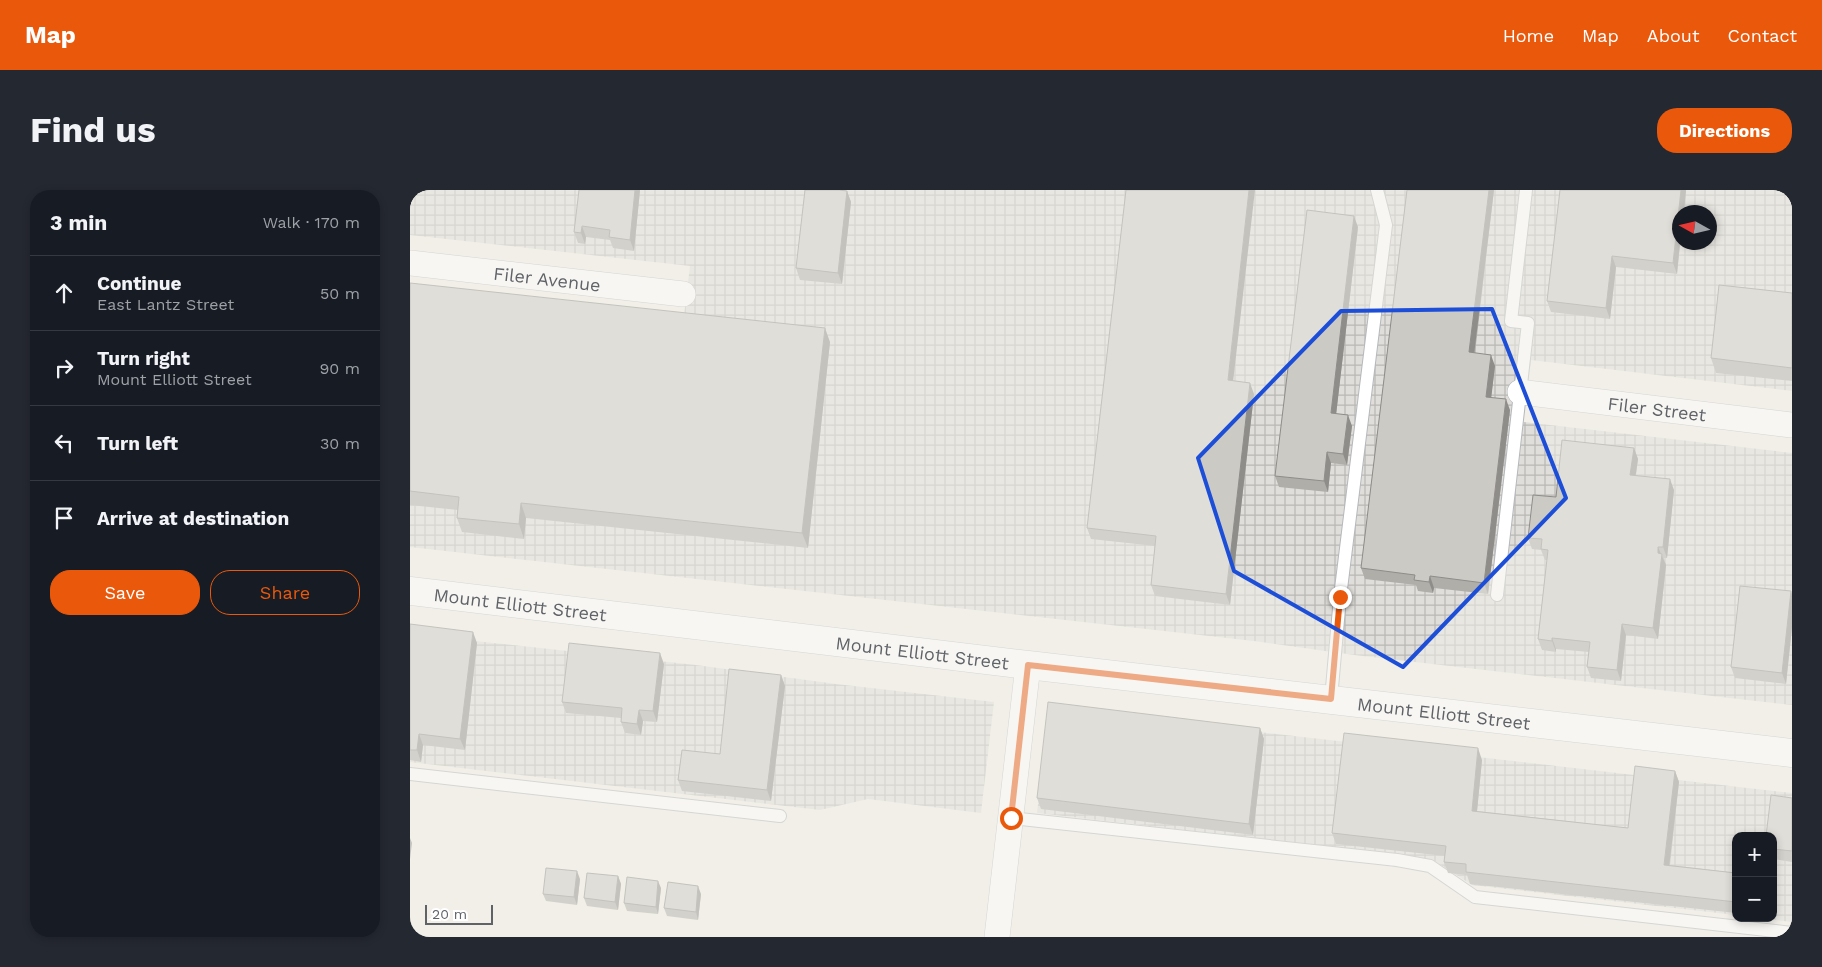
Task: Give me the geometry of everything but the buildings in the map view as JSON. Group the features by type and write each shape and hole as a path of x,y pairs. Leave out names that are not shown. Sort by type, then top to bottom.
{"street":[{"name":"Filer Avenue","path":"410,263 683,294"},
{"name":"Filer Street","path":"1520,392 1792,425"},
{"name":"Mount Elliott Street","path":"410,591 1028,665 1792,753"},
{"path":"997,937 1028,665"}],"lane":[{"path":"1331,699 1340,597 1386,225 1377,190"},
{"path":"1497,595 1528,323 1511,321 1526,190"},
{"path":"410,774 780,816"},
{"path":"1011,818 1397,860 1430,866 1475,897 1792,933"}],"highlighted area":[{"path":"1492,309 1566,498 1403,667 1234,571 1198,458 1341,311"}],"shaded area":[{"path":"410,190 1792,190 1792,391 1531,360 1523,422 1792,453 1792,705 1354,655 1254,641 410,547 410,293 683,324 690,266 410,235"},
{"path":"410,634 696,665 836,684 994,702 981,813 868,799 820,810 410,762"},
{"path":"1049,708 1792,793 1792,922 1777,920 1777,832 1732,832 1732,915 1472,885 1433,860 1037,813"}],"route":[{"path":"1011,818 1028,665 1331,699 1340,597"}]}
